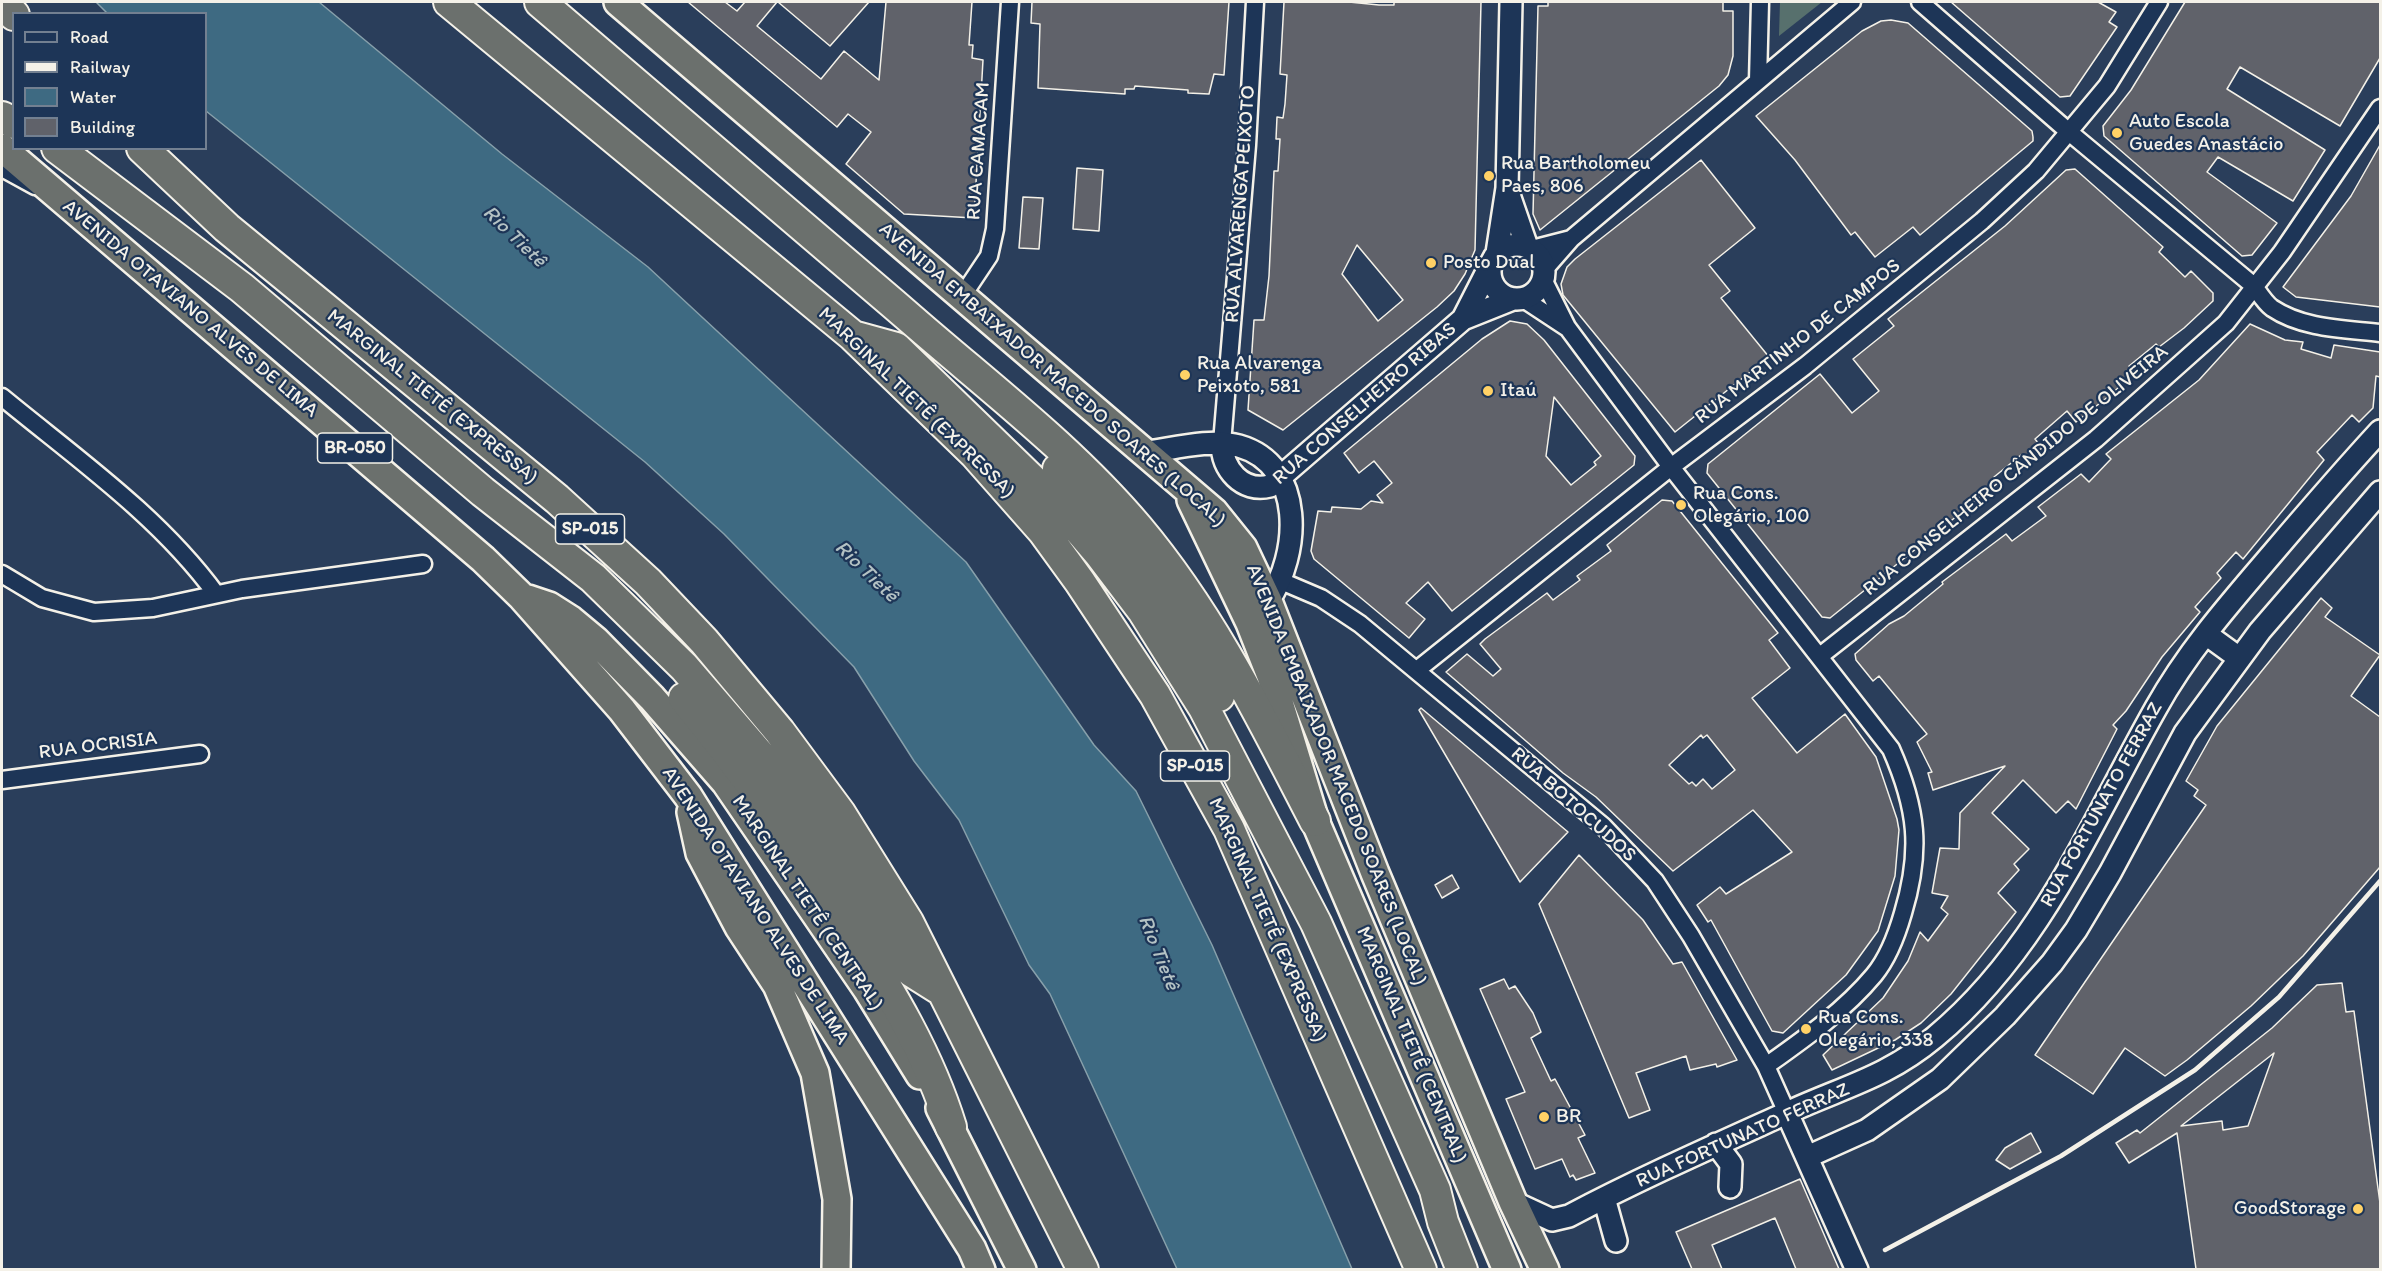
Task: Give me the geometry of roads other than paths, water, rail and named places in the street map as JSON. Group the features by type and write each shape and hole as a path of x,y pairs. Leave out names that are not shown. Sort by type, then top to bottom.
{"highway":[{"name":"MARGINAL TIETÊ (EXPRESSA)","path":"449,2 853,336 975,454 1043,531 1155,695 1229,829 1421,1269"},
{"path":"540,2 1079,466 1137,526 1188,592 1238,674 1315,821"},
{"name":"AVENIDA EMBAIXADOR MACEDO SOARES (LOCAL)","path":"618,2 1214,512 1243,548 1274,591 1371,863 1513,1202 1545,1269"},
{"name":"AVENIDA OTAVIANO ALVES DE LIMA","path":"2,148 50,192 483,559 521,596 622,710 688,796 972,1249 981,1269"},
{"path":"60,150 242,288 483,492 593,578 684,667 764,760 805,813 896,952 911,971 944,992"},
{"name":"MARGINAL TIETÊ (EXPRESSA)","path":"144,150 227,228 557,499 648,582 704,641 780,732 840,813 908,922 1083,1269"},
{"path":"853,336 896,348 1057,504 1099,553 1143,611 1204,708 1316,923 1435,1190 1443,1222 1462,1269"},
{"path":"1014,409 1052,462 1156,594 1191,645 1240,734 1309,876 1316,923"},
{"name":"MARGINAL TIETÊ (CENTRAL)","path":"1186,490 1250,623 1271,676 1315,821 1507,1269"},
{"path":"593,578 601,604 644,648 736,762 792,839 836,906 892,993 940,1093 951,1127"},
{"name":"MARGINAL TIETÊ (CENTRAL)","path":"521,596 549,606 571,620 595,640 652,698 726,783 867,989 951,1127 1022,1269"},
{"path":"688,796 700,853 739,927 777,986 815,1073 837,1199 836,1269"},
{"path":"1435,1190 1454,1215 1478,1269"}],"street":[{"name":"RUA CAMACAM","path":"963,295 989,256 995,229 1010,2"},
{"name":"RUA ALVARENGA PEIXOTO","path":"1222,442 1247,145 1255,2"},
{"path":"1511,2 1507,188 1491,282 1504,296 1518,298 1567,327"},
{"path":"1758,81 1760,2"},
{"path":"1518,298 1535,291 1543,275 1571,239 1852,2"},
{"path":"1920,2 2069,132 2254,286 2270,306 2288,316 2317,325 2380,333"},
{"name":"RUA MARTINHO DE CAMPOS","path":"1418,670 1671,467 1788,380 1982,221 2036,171 2107,86 2159,2"},
{"name":"RUA CONSELHEIRO CÂNDIDO DE OLIVEIRA","path":"1820,656 2096,439 2226,322 2282,252 2380,108"},
{"path":"2,168 50,192"},
{"path":"1507,188 1530,248 1542,262 1543,275 1567,327 1671,467 1891,749 1906,784 1913,819 1916,859 1897,933 1875,973 1843,1007 1766,1066"},
{"path":"1494,259 1509,246 1530,248 1571,239"},
{"name":"RUA CONSELHEIRO RIBAS","path":"1463,319 1494,259"},
{"name":"RUA CONSELHEIRO RIBAS","path":"1222,442 1222,457 1232,475 1262,488 1270,486 1463,319 1518,298"},
{"path":"2,397 162,531 199,570 216,594"},
{"name":"RUA FORTUNATO FERRAZ","path":"1513,1202 1552,1220 1569,1216 1716,1144 1863,1083 1903,1062 1972,1004 2014,952 2045,907 2089,837 2156,708 2206,634 2272,554 2380,431"},
{"path":"1143,453 1222,442 1241,446 1258,455 1281,478 1290,507 1292,527 1289,554 1274,591"},
{"name":"RUA FORTUNATO FERRAZ","path":"1807,1157 1867,1130 1940,1079 2005,1016 2052,963 2076,930 2104,882 2186,733 2239,658 2380,492"},
{"path":"2,574 42,598 94,612 153,608 216,594 423,564"},
{"name":"RUA BOTOCUDOS","path":"1274,591 1331,604 1360,624 1603,826 1655,881 1691,936 1766,1066 1857,1269"},
{"path":"2206,634 2239,658"},
{"name":"RUA OCRISIA","path":"2,780 200,754"},
{"path":"1716,1144 1731,1164 1731,1187"},
{"path":"1604,1198 1616,1241"}],"water":[{"name":"Rio Tietê","path":"96,2 319,2 502,154 648,267 966,562 1094,745 1136,791 1212,945 1352,1269 1177,1269 1050,994 1029,965 959,820 914,761 854,667 724,534 645,462 207,112 207,12 106,12"}],"railway":[{"path":"1885,1250 2061,1156 2195,1070 2279,997 2380,881"}],"place":[{"name":"Auto Escola Guedes Anastácio","path":"2117,133"},
{"name":"Rua Bartholomeu Paes, 806","path":"1489,176"},
{"name":"Posto Dual","path":"1431,263"},
{"name":"Rua Alvarenga Peixoto, 581","path":"1185,375"},
{"name":"Itaú","path":"1488,391"},
{"name":"Rua Cons. Olegário, 100","path":"1681,505"},
{"name":"Rua Cons. Olegário, 338","path":"1806,1029"},
{"name":"BR","path":"1544,1117"},
{"name":"GoodStorage","path":"2358,1209"}]}
